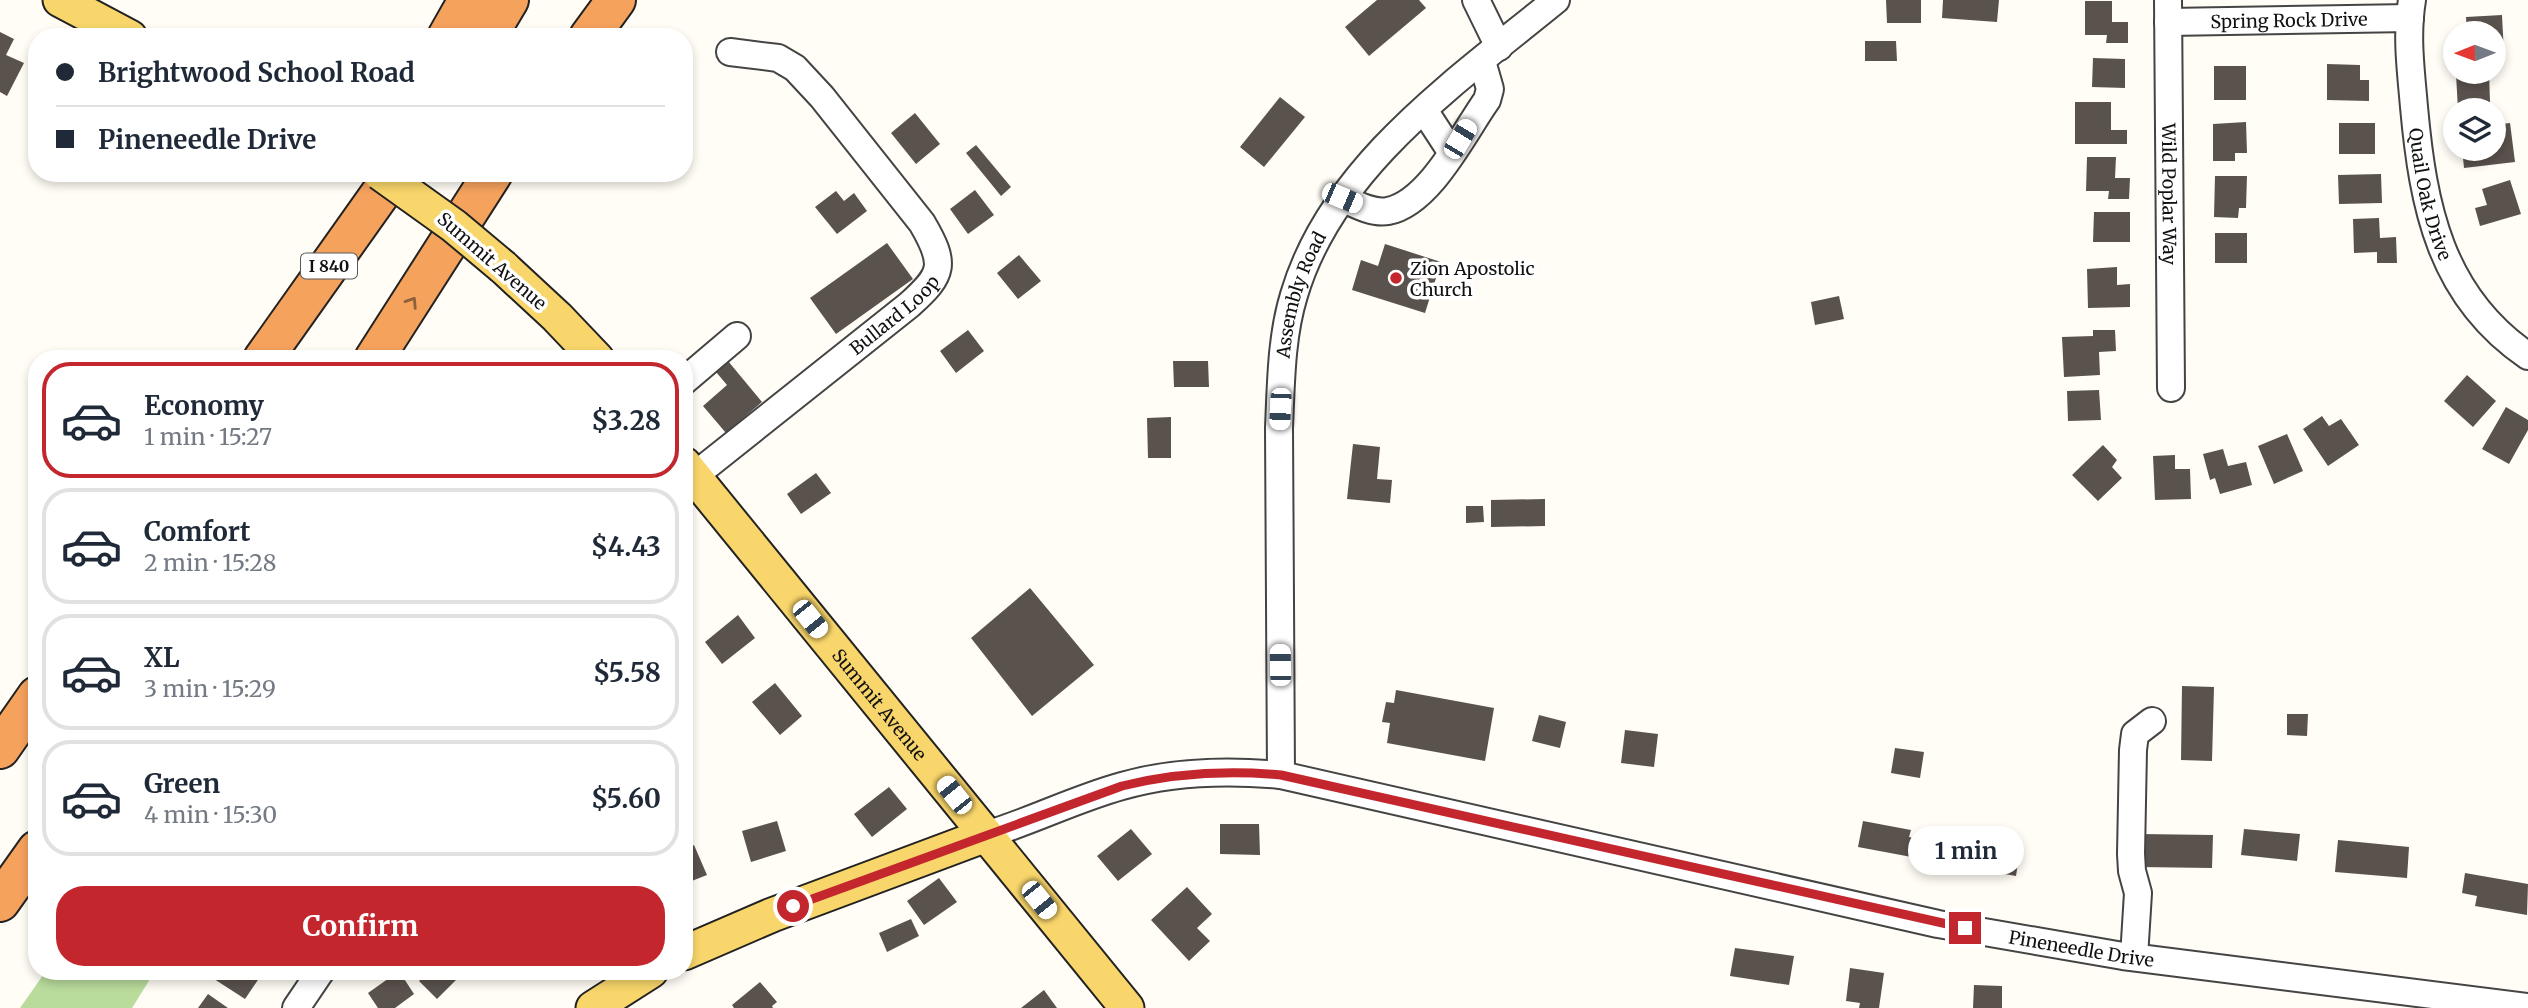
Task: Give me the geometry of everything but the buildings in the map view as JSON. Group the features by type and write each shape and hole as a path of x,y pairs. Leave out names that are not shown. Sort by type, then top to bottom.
{"highway":[{"path":"452,28 468,0"},
{"path":"492,28 509,0"},
{"path":"576,28 591,0"},
{"path":"596,28 616,0"},
{"path":"267,350 363,182"},
{"name":"I 840","path":"268,350 389,182"},
{"path":"380,350 487,182"},
{"path":"0,749 28,709"},
{"path":"0,902 28,863"}],"main road":[{"path":"70,3 114,28"},
{"name":"Summit Avenue","path":"393,182 454,226 503,267 588,350"},
{"name":"Summit Avenue","path":"693,475 1127,1008"},
{"path":"693,949 772,915 986,835"},
{"path":"604,1005 639,980"}],"street":[{"path":"1342,198 1365,208 1387,211 1407,203 1441,172 1487,100 1490,89 1490,54 1476,0"},
{"name":"Assembly Road","path":"1281,775 1278,491 1282,370 1293,297 1303,267 1318,235 1342,198 1374,158 1424,110 1556,0"},
{"name":"Spring Rock Drive","path":"2168,11 2411,9"},
{"name":"Quail Oak Drive","path":"2411,9 2408,44 2418,147 2438,244 2469,302 2528,356"},
{"name":"Wild Poplar Way","path":"2168,11 2171,388"},
{"name":"Bullard Loop","path":"693,467 909,305 929,287 938,271 934,244 922,223 822,97 794,68 778,58 730,52"},
{"path":"1424,110 1452,153"},
{"path":"693,374 737,336"},
{"path":"2134,957 2138,893 2132,872 2131,854 2133,750 2135,734 2152,721"},
{"name":"Pineneedle Drive","path":"986,835 1098,793 1155,778 1218,772 1281,775 1938,924 2134,957 2528,1007"},
{"path":"296,1008 315,980"}],"green space":[{"path":"40,980 149,980 132,1008 20,1008"}],"place":[{"name":"Zion Apostolic Church","path":"1396,278"}],"route":[{"path":"793,906 1122,786 1155,778 1218,772 1281,775 1965,928"}]}
